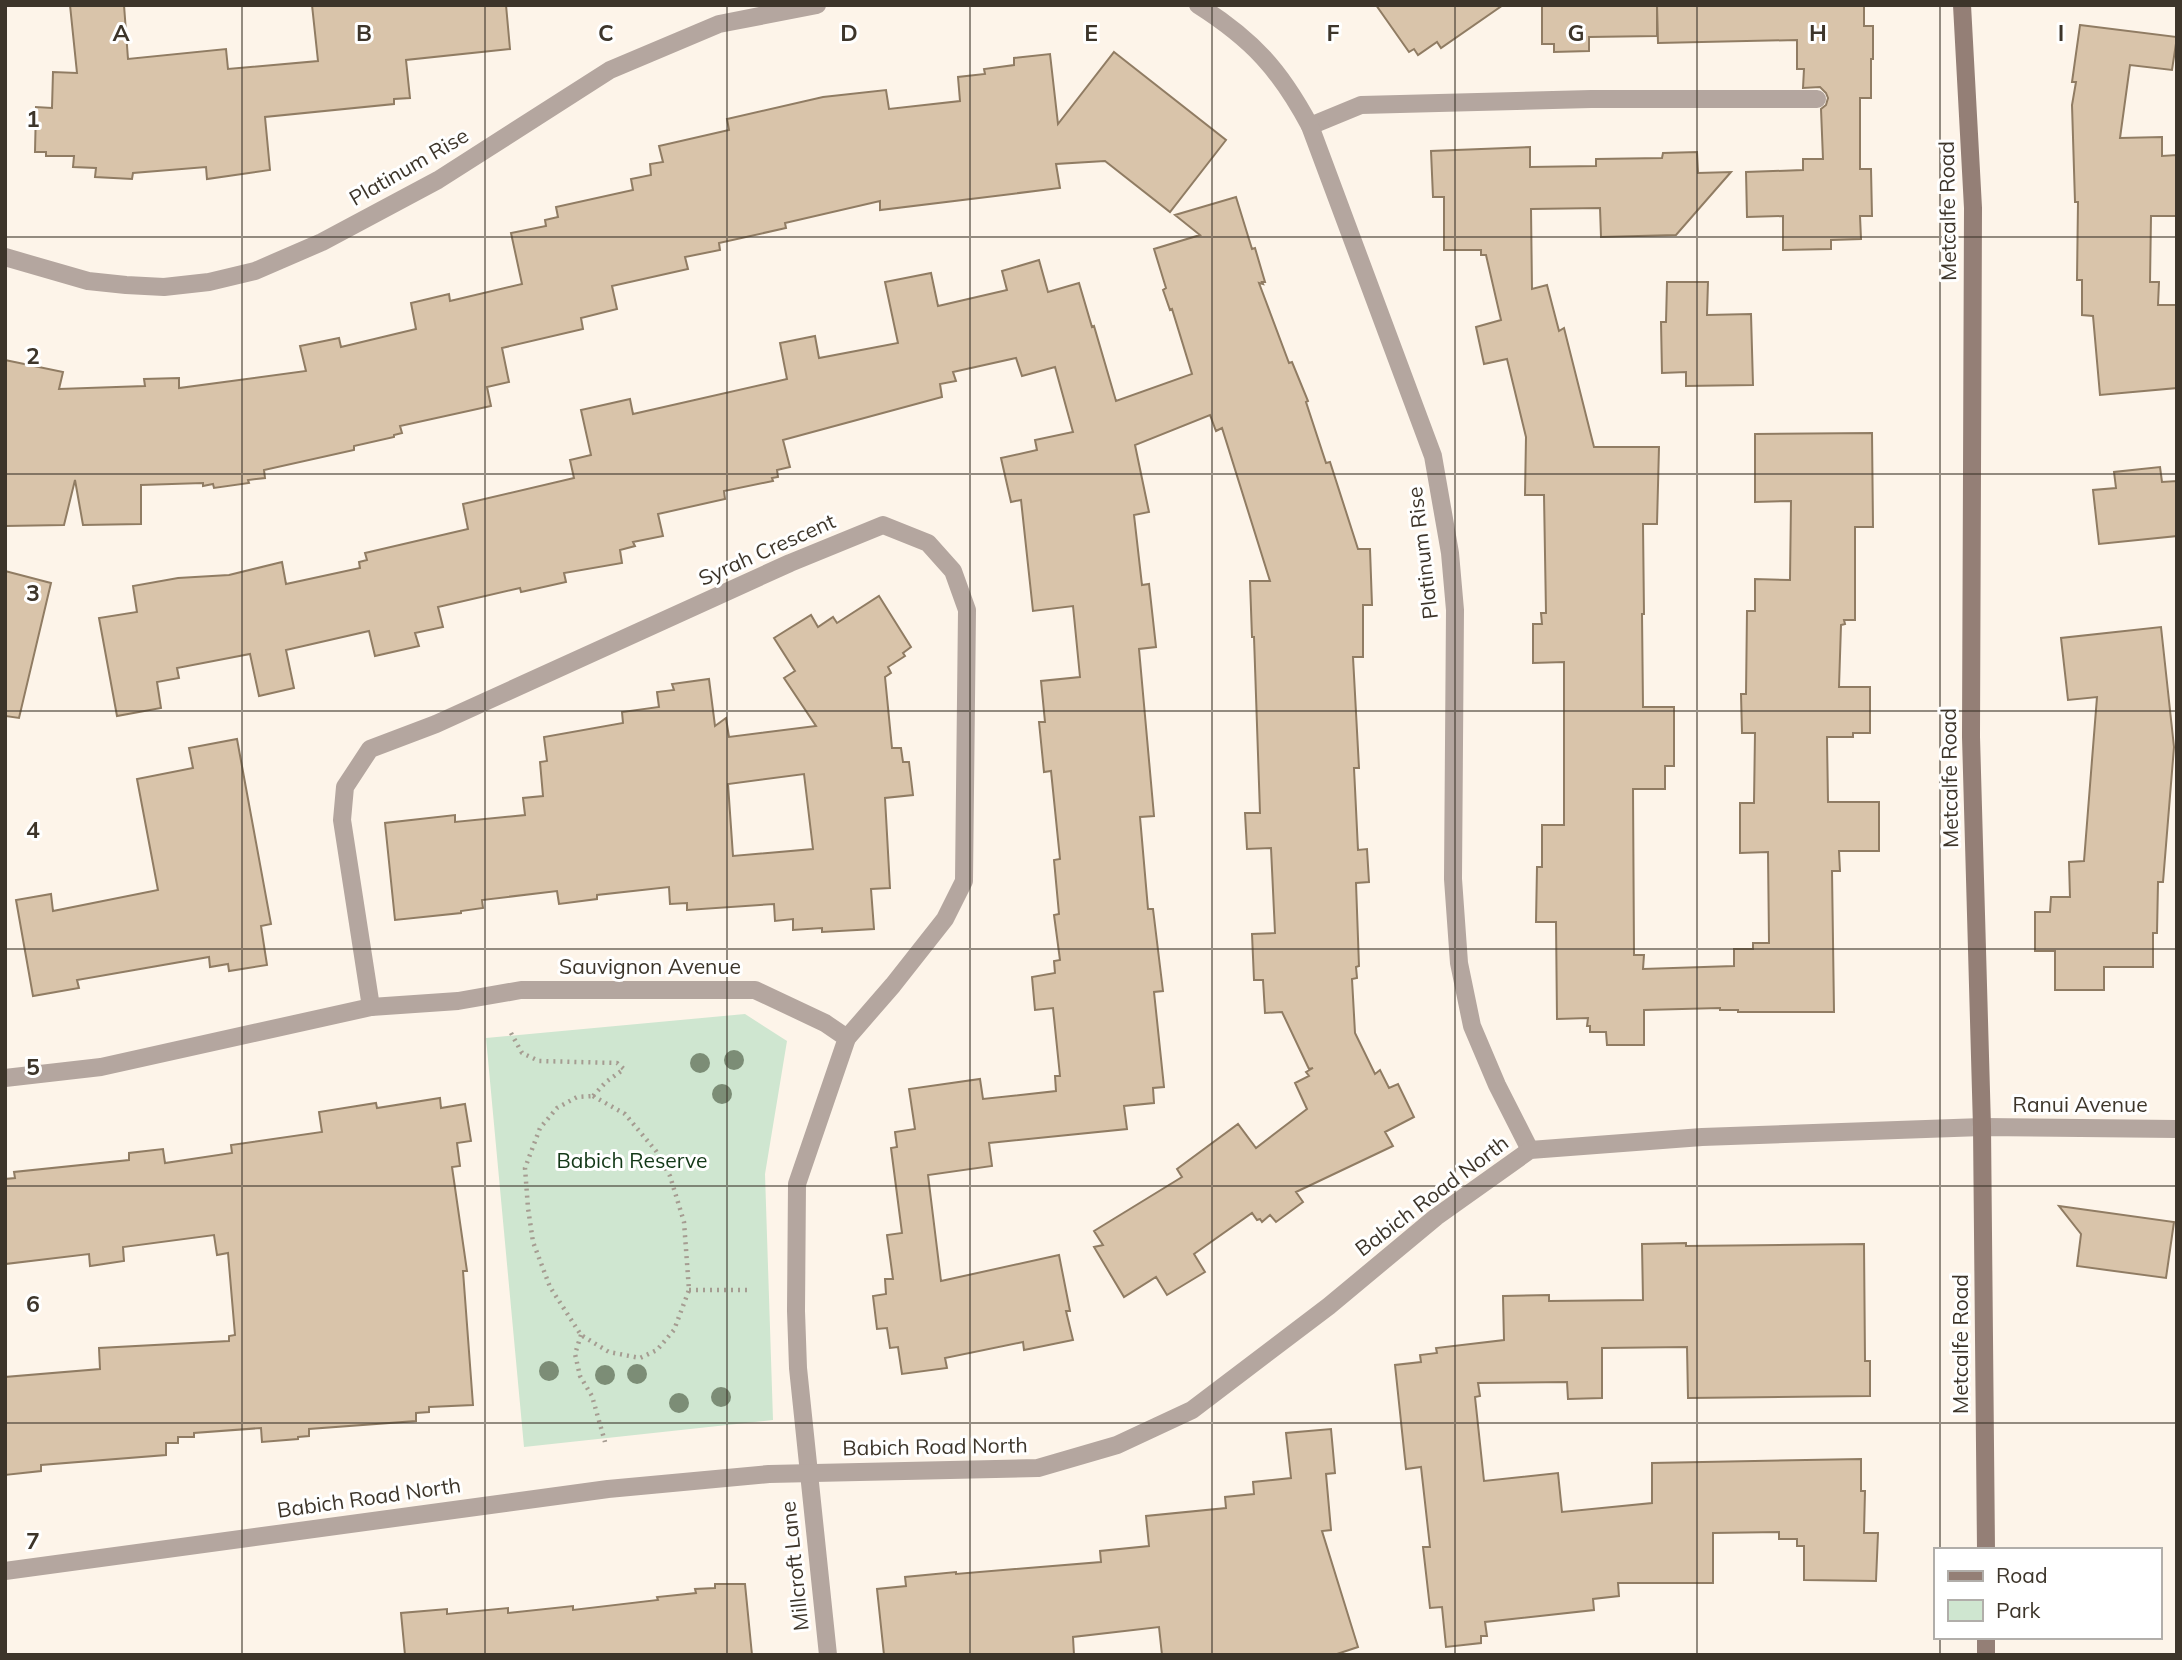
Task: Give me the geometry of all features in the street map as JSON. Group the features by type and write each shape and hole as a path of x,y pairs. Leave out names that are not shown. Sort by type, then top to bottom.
{"street":[{"name":"Platinum Rise","path":"5,257 88,281 164,287 209,282 255,271 322,242 438,180 610,70 719,24 817,5"},
{"name":"Platinum Rise","path":"1198,5 1244,38 1270,63 1291,90 1310,126 1433,456 1450,553 1455,610 1453,879 1459,963 1472,1026 1497,1085 1530,1150"},
{"name":"Metcalfe Road","path":"1962,5 1973,208 1971,737 1982,1127 1986,1548"},
{"path":"1310,126 1361,105 1591,99 1817,99"},
{"name":"Syrah Crescent","path":"371,1007 342,820 345,787 370,749 436,724 790,563 883,525 928,543 953,571 967,610 964,881 945,919 847,1038"},
{"name":"Sauvignon Avenue","path":"5,1078 101,1067 371,1007 458,1001 521,990 755,990 825,1023 847,1038"},
{"path":"808,1472 798,1368 797,1184 847,1038"},
{"name":"Ranui Avenue","path":"1982,1127 2177,1129"},
{"name":"Babich Road North","path":"5,1571 608,1489 808,1472 1038,1468 1117,1445 1192,1409 1329,1306 1436,1217 1530,1150 1702,1137 1982,1127"},
{"name":"Millcroft Lane","path":"808,1472 828,1655"}],"path":[{"path":"511,1033 522,1053 539,1061 617,1063 624,1069 593,1096"},
{"path":"593,1096 625,1114 656,1150 670,1176 684,1222 689,1290 674,1330 657,1350 640,1358 609,1352 581,1335 550,1287 533,1242 525,1168 540,1128 557,1108 577,1097 593,1096"},
{"path":"689,1290 750,1290"},
{"path":"581,1335 575,1354 579,1376 592,1396 605,1442"}],"green space":[{"name":"Babich Reserve","path":"745,1014 787,1041 765,1174 773,1420 524,1447 486,1038"}],"building":[{"path":"70,5 124,5 128,59 226,49 228,69 318,61 312,5 506,5 510,49 406,60 410,98 394,99 394,104 265,117 270,170 207,179 206,167 133,173 132,179 95,177 96,168 73,167 74,156 46,156 46,152 35,152 36,107 52,108 53,72 77,73"},
{"path":"1376,5 1503,5 1441,48 1437,42 1418,55 1414,49 1409,52"},
{"path":"1542,5 1657,5 1657,36 1589,37 1589,51 1554,52 1554,44 1542,44"},
{"path":"1657,5 1864,5 1864,26 1873,26 1873,59 1871,98 1860,98 1860,169 1871,169 1872,216 1860,216 1861,239 1831,240 1831,249 1783,250 1783,216 1747,217 1746,172 1803,170 1803,159 1823,159 1821,109 1828,98 1820,87 1803,88 1804,69 1797,69 1797,40 1658,43"},
{"path":"2080,25 2177,37 2172,70 2130,65 2120,138 2162,137 2162,156 2177,155 2177,216 2151,216 2150,282 2159,282 2158,305 2177,305 2177,388 2100,395 2093,316 2082,315 2082,280 2077,280 2078,202 2075,202 2072,105 2076,82 2072,82"},
{"path":"1114,52 1226,140 1170,212 1105,161 1056,164 1060,188 880,210 880,201 785,223 786,228 719,243 720,250 685,257 688,269 612,286 617,309 581,318 583,329 502,348 509,382 487,387 491,406 400,426 402,433 394,437 354,446 354,450 264,470 265,478 248,480 249,483 214,488 213,484 203,486 203,483 141,485 141,524 83,525 75,480 64,525 5,526 5,360 63,372 59,389 145,386 144,379 179,378 179,388 306,371 300,346 339,338 341,347 416,329 411,303 449,294 450,301 522,284 511,233 546,226 545,220 558,217 556,207 633,190 631,179 651,175 650,164 663,162 659,146 729,130 727,119 823,97 886,90 889,109 960,101 958,77 985,74 984,69 1014,65 1014,58 1050,54 1058,124"},
{"path":"1530,147 1530,167 1596,166 1596,159 1662,158 1663,153 1697,152 1698,173 1731,172 1676,235 1601,237 1600,208 1531,209 1532,289 1547,285 1559,331 1564,328 1594,447 1659,447 1657,524 1643,524 1643,707 1674,707 1674,766 1665,766 1665,789 1633,789 1634,955 1644,955 1643,969 1734,966 1734,949 1753,949 1753,943 1769,943 1768,852 1740,853 1740,803 1754,803 1755,733 1742,733 1741,694 1746,694 1747,611 1755,611 1755,579 1790,580 1791,501 1755,502 1755,434 1872,433 1873,527 1855,527 1855,620 1844,620 1845,624 1841,625 1839,687 1870,687 1870,733 1853,733 1853,737 1827,737 1828,802 1879,802 1879,851 1839,851 1840,871 1832,871 1834,1012 1738,1012 1720,1008 1644,1010 1644,1045 1607,1045 1606,1032 1590,1032 1590,1026 1587,1026 1588,1018 1557,1019 1556,922 1536,922 1537,867 1542,867 1542,825 1564,825 1564,662 1533,663 1533,624 1542,624 1541,613 1546,613 1544,495 1525,495 1526,437 1507,359 1484,364 1476,327 1501,320 1486,255 1481,255 1481,250 1444,250 1444,197 1433,197 1431,151"},
{"path":"1236,197 1265,282 1259,283 1289,363 1292,362 1308,401 1306,402 1326,463 1330,462 1358,549 1370,549 1372,605 1363,605 1363,657 1353,657 1359,768 1354,768 1358,850 1367,849 1369,882 1356,883 1359,966 1356,967 1357,978 1352,979 1355,1033 1375,1074 1380,1070 1389,1088 1398,1084 1414,1117 1385,1132 1393,1146 1296,1192 1303,1202 1276,1222 1270,1215 1262,1222 1252,1213 1194,1254 1205,1272 1167,1295 1156,1277 1124,1297 1094,1247 1103,1245 1094,1231 1182,1177 1177,1169 1238,1124 1256,1148 1307,1109 1295,1083 1309,1076 1306,1072 1313,1068 1309,1069 1282,1012 1265,1013 1263,980 1254,980 1252,934 1275,933 1271,848 1247,849 1245,813 1260,813 1250,581 1270,581 1222,428 1216,431 1210,415 1135,445 1149,512 1134,515 1142,585 1149,584 1156,647 1139,649 1154,816 1140,817 1148,909 1153,909 1163,991 1154,992 1164,1087 1153,1088 1154,1103 1124,1106 1127,1129 989,1143 992,1166 928,1175 941,1281 1059,1255 1070,1311 1066,1311 1073,1340 1024,1350 1023,1342 945,1358 947,1368 902,1374 898,1347 890,1348 887,1328 877,1329 873,1296 886,1294 885,1279 893,1279 887,1235 902,1233 891,1148 897,1147 895,1132 915,1129 909,1089 980,1079 983,1099 1056,1091 1055,1076 1060,1076 1053,1008 1035,1010 1032,977 1055,973 1054,961 1060,960 1054,915 1059,914 1054,860 1060,859 1051,771 1044,772 1039,722 1045,722 1041,681 1080,677 1073,606 1033,611 1021,500 1011,502 1001,458 1037,450 1035,440 1073,432 1055,367 1022,376 1016,358 953,372 956,381 940,384 942,397 783,440 790,467 777,470 778,477 772,478 773,481 724,491 725,499 658,514 663,536 633,542 635,546 620,550 622,563 564,573 566,582 521,592 520,588 438,607 443,627 415,633 419,646 375,656 369,631 286,650 294,688 259,696 250,654 177,668 179,678 157,682 161,708 117,716 99,618 137,612 133,586 178,578 229,575 282,562 286,584 360,568 359,562 367,560 365,553 468,529 463,504 574,478 570,460 591,455 581,410 630,399 633,414 787,379 780,343 815,336 819,358 898,343 885,282 931,273 938,306 1007,290 1002,271 1039,260 1048,292 1079,283 1116,401 1192,374 1172,309 1170,310 1163,290 1166,288 1154,249 1200,235 1175,215"},
{"path":"1667,282 1708,282 1707,315 1751,314 1753,385 1686,386 1686,372 1662,373 1661,322 1666,322"},
{"path":"2160,467 2162,482 2177,481 2177,536 2099,544 2093,490 2116,488 2114,472"},
{"path":"5,571 51,583 19,718 5,716"},
{"path":"879,596 911,647 903,653 905,656 888,667 891,673 885,677 892,748 901,748 903,762 909,762 913,795 885,798 890,888 871,889 874,929 822,932 822,928 793,930 793,919 775,921 774,904 687,910 687,903 670,904 669,887 597,895 597,899 559,904 557,891 482,900 483,908 395,920 385,823 455,815 455,822 525,815 523,798 543,796 540,762 547,761 544,737 623,723 622,712 659,707 657,692 674,690 672,684 709,679 715,726 726,718 729,737 816,726 784,678 795,671 774,638 811,615 818,627 833,617 837,623","holes":["804,774 813,849 733,856 728,784"]},
{"path":"2161,627 2174,747 2163,882 2158,882 2157,933 2153,933 2153,967 2104,967 2104,990 2055,990 2055,951 2035,951 2035,912 2050,912 2051,897 2070,897 2069,862 2084,861 2097,697 2068,700 2061,638"},
{"path":"237,739 271,924 261,926 267,965 229,971 228,964 210,967 209,957 77,980 79,988 33,996 16,900 51,894 53,911 158,890 137,779 193,768 189,748"},
{"path":"440,1098 441,1108 465,1104 471,1141 457,1143 460,1166 452,1167 467,1271 463,1271 473,1405 429,1407 429,1412 416,1413 416,1421 309,1429 309,1436 298,1439 262,1442 261,1428 194,1433 194,1437 178,1437 178,1443 166,1443 166,1455 41,1465 41,1471 5,1475 5,1377 100,1369 99,1348 229,1341 229,1336 235,1335 228,1253 217,1255 214,1235 123,1247 124,1261 90,1266 89,1254 5,1264 5,1179 15,1178 14,1172 129,1160 129,1153 163,1149 165,1163 232,1153 231,1145 322,1132 319,1112 376,1103 377,1108"},
{"path":"2059,1206 2174,1222 2166,1278 2077,1266 2081,1234"},
{"path":"1686,1243 1686,1246 1864,1244 1865,1361 1870,1361 1870,1396 1688,1398 1687,1347 1602,1348 1602,1398 1568,1399 1567,1382 1478,1383 1480,1396 1475,1397 1484,1481 1558,1473 1562,1512 1652,1503 1652,1463 1861,1459 1861,1491 1865,1491 1864,1533 1878,1533 1876,1581 1804,1580 1804,1546 1797,1546 1797,1539 1779,1539 1779,1532 1713,1533 1713,1583 1618,1583 1619,1596 1593,1599 1594,1610 1485,1622 1487,1636 1481,1636 1481,1643 1446,1647 1442,1607 1430,1608 1423,1547 1430,1547 1421,1467 1406,1469 1395,1365 1421,1362 1420,1355 1437,1353 1436,1348 1504,1340 1503,1296 1549,1295 1549,1301 1643,1300 1642,1244"},
{"path":"1331,1429 1335,1473 1326,1474 1331,1530 1322,1531 1358,1647 1334,1655 1162,1655 1159,1627 1073,1637 1074,1655 884,1655 877,1589 906,1586 905,1577 1101,1562 1100,1551 1149,1546 1146,1516 1226,1508 1225,1497 1254,1494 1253,1482 1291,1478 1286,1433"},
{"path":"715,1584 745,1584 752,1655 405,1655 401,1613 447,1609 447,1614 508,1608 508,1613 573,1606 573,1610 658,1600 657,1597 715,1588"}]}
